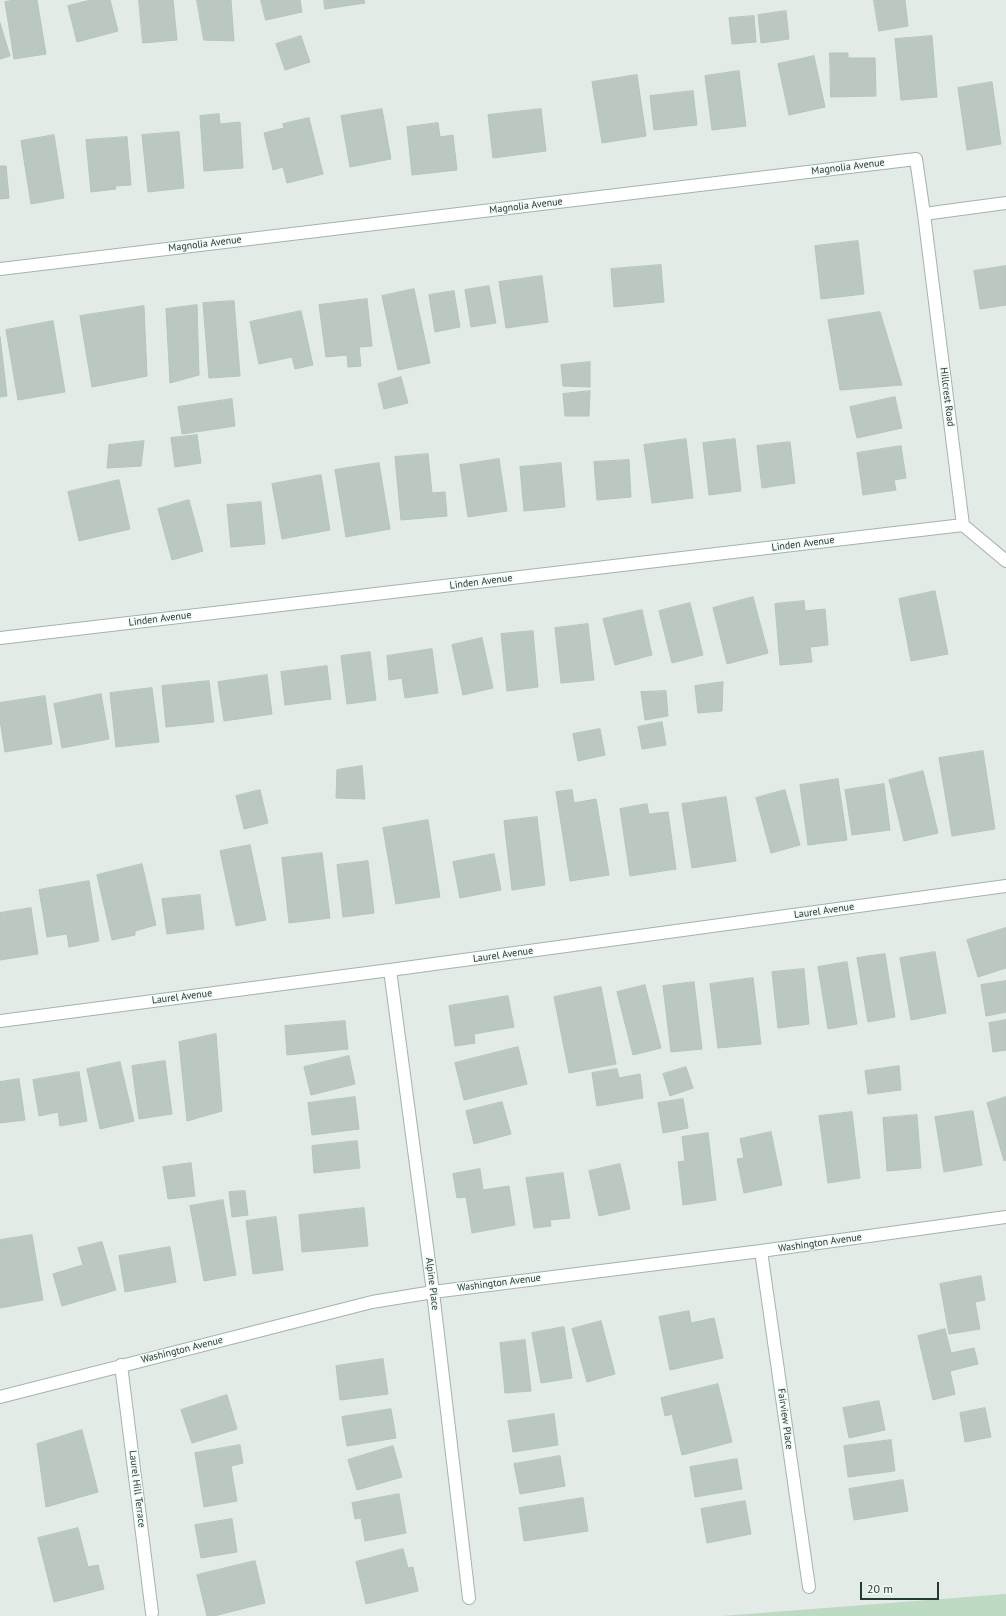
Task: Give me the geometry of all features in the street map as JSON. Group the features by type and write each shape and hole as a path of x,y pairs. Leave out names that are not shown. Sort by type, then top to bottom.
{"street":[{"name":"Magnolia Avenue","path":"0,269 916,159 924,214"},
{"path":"924,214 1006,203"},
{"name":"Hillcrest Road","path":"924,214 963,526"},
{"path":"963,526 1006,561"},
{"name":"Linden Avenue","path":"0,638 963,526"},
{"name":"Laurel Avenue","path":"0,1021 390,970 1006,886"},
{"name":"Alpine Place","path":"390,970 433,1292 469,1598"},
{"name":"Washington Avenue","path":"0,1397 372,1302 433,1292 761,1251 1006,1217"},
{"name":"Fairview Place","path":"761,1251 809,1587"},
{"name":"Laurel Hill Terrace","path":"121,1366 152,1613"}],"green space":[{"path":"1006,1594 1006,1616 722,1616 980,1596"}],"building":[{"path":"15,0 37,0 46,54 14,59 5,2"},
{"path":"91,0 110,0 118,31 77,42 68,6"},
{"path":"139,0 173,0 177,40 143,43"},
{"path":"197,0 231,0 234,41 204,40"},
{"path":"261,0 300,0 302,12 266,20"},
{"path":"324,0 364,0 365,3 325,9"},
{"path":"874,0 905,0 908,26 879,31"},
{"path":"786,11 789,39 761,43 758,15"},
{"path":"754,16 756,42 732,44 729,18"},
{"path":"0,23 10,56 0,59"},
{"path":"301,36 310,62 285,70 276,44"},
{"path":"932,36 937,97 901,100 895,39"},
{"path":"830,53 848,53 848,58 875,58 876,96 831,97"},
{"path":"814,56 825,107 789,115 778,64"},
{"path":"739,71 746,126 712,130 705,76"},
{"path":"637,75 646,136 602,143 592,82"},
{"path":"992,82 1001,144 967,150 958,88"},
{"path":"693,91 697,125 654,130 650,96"},
{"path":"382,109 391,159 350,167 341,116"},
{"path":"541,109 546,151 493,158 488,115"},
{"path":"219,114 220,124 240,122 243,168 204,171 200,116"},
{"path":"309,118 323,174 287,183 283,167 273,170 264,133 284,128 283,124"},
{"path":"438,123 440,137 453,135 457,170 412,175 407,127"},
{"path":"179,132 184,188 148,192 142,135"},
{"path":"54,135 64,198 31,204 21,141"},
{"path":"127,137 131,185 115,186 116,189 91,192 86,140"},
{"path":"0,166 6,166 9,198 0,199"},
{"path":"858,241 864,294 821,299 815,246"},
{"path":"661,265 664,302 614,307 611,269"},
{"path":"1006,266 1006,305 980,309 974,271"},
{"path":"542,276 548,322 506,328 499,282"},
{"path":"489,286 496,323 471,327 465,290"},
{"path":"414,289 430,363 398,370 382,296"},
{"path":"454,291 460,327 435,332 429,295"},
{"path":"367,299 372,346 359,347 361,366 348,367 347,355 326,357 319,305"},
{"path":"234,301 240,376 209,378 203,303"},
{"path":"197,305 199,375 170,383 166,309"},
{"path":"144,306 147,376 92,387 80,316"},
{"path":"301,311 313,365 295,369 292,357 259,364 250,322"},
{"path":"880,312 902,385 840,390 828,320"},
{"path":"53,321 65,392 18,400 6,330"},
{"path":"0,337 7,396 0,397"},
{"path":"590,362 590,387 563,386 561,365"},
{"path":"401,377 408,403 384,409 378,384"},
{"path":"590,391 589,416 565,416 563,394"},
{"path":"895,397 902,428 857,438 850,407"},
{"path":"232,399 235,426 182,434 178,407"},
{"path":"197,435 201,463 175,467 171,438"},
{"path":"686,439 693,498 652,503 644,445"},
{"path":"735,439 741,491 709,495 703,443"},
{"path":"144,441 141,466 107,468 109,445"},
{"path":"790,442 795,483 762,488 757,446"},
{"path":"901,446 906,478 894,480 896,490 863,495 857,453"},
{"path":"428,454 432,493 445,492 447,516 401,520 395,457"},
{"path":"499,459 507,511 468,517 460,465"},
{"path":"629,460 631,497 597,500 594,462"},
{"path":"379,463 390,529 346,537 335,470"},
{"path":"561,463 565,507 524,511 520,467"},
{"path":"321,475 330,530 282,539 272,484"},
{"path":"119,480 130,529 79,541 68,492"},
{"path":"189,500 203,551 172,560 158,509"},
{"path":"261,502 265,544 231,547 227,505"},
{"path":"935,591 948,654 911,661 899,599"},
{"path":"753,597 768,653 727,664 713,608"},
{"path":"804,601 805,611 825,609 828,645 810,647 812,662 780,665 775,604"},
{"path":"690,603 703,655 672,663 659,611"},
{"path":"642,610 652,655 615,665 603,619"},
{"path":"588,624 594,680 561,683 555,628"},
{"path":"533,631 538,687 507,691 501,634"},
{"path":"482,638 493,688 463,695 452,645"},
{"path":"432,649 438,693 405,698 402,678 389,680 387,656"},
{"path":"370,652 376,700 347,704 341,656"},
{"path":"327,666 331,699 285,705 281,672"},
{"path":"267,675 272,714 224,721 218,682"},
{"path":"209,681 214,722 166,727 162,686"},
{"path":"723,682 722,711 698,713 695,686"},
{"path":"152,688 159,742 116,747 110,693"},
{"path":"666,691 668,716 645,720 641,692"},
{"path":"101,694 109,739 62,748 54,704"},
{"path":"45,696 52,744 5,752 0,720 0,703"},
{"path":"662,722 666,745 642,749 638,727"},
{"path":"600,729 605,755 578,761 573,734"},
{"path":"983,751 995,829 952,836 939,758"},
{"path":"362,766 365,799 336,798 337,770"},
{"path":"923,771 938,833 904,841 889,780"},
{"path":"838,779 847,840 808,845 800,785"},
{"path":"884,784 890,830 852,835 845,790"},
{"path":"260,790 268,823 244,829 236,796"},
{"path":"572,790 574,803 596,799 609,875 570,881 556,792"},
{"path":"785,790 800,845 771,853 756,798"},
{"path":"726,797 736,861 692,868 682,804"},
{"path":"647,804 649,814 668,812 676,869 630,876 620,809"},
{"path":"537,817 545,885 512,890 504,821"},
{"path":"428,820 440,897 396,904 383,828"},
{"path":"250,845 266,920 236,926 220,851"},
{"path":"322,853 330,918 289,923 282,858"},
{"path":"494,854 501,890 460,898 453,862"},
{"path":"368,861 374,913 343,917 337,865"},
{"path":"142,864 156,925 135,931 135,935 112,940 97,875"},
{"path":"89,881 99,941 69,947 67,934 47,937 39,890"},
{"path":"200,895 204,929 167,934 162,899"},
{"path":"31,908 38,954 0,960 0,913"},
{"path":"1006,928 1006,968 978,977 967,940"},
{"path":"935,952 946,1013 911,1020 900,958"},
{"path":"885,954 895,1017 868,1022 857,958"},
{"path":"847,962 857,1024 828,1029 818,967"},
{"path":"804,969 809,1024 778,1028 772,972"},
{"path":"753,978 761,1044 718,1048 710,984"},
{"path":"1006,981 1006,1012 986,1016 981,985"},
{"path":"694,982 702,1049 671,1052 663,986"},
{"path":"645,985 661,1048 633,1055 617,992"},
{"path":"601,987 616,1064 569,1073 554,997"},
{"path":"508,996 514,1027 474,1034 475,1043 455,1046 449,1006"},
{"path":"1006,1020 1006,1050 993,1052 989,1023"},
{"path":"345,1021 348,1049 287,1055 285,1026"},
{"path":"216,1034 222,1111 187,1121 179,1042"},
{"path":"518,1047 527,1084 464,1100 455,1063"},
{"path":"349,1056 355,1084 311,1095 304,1067"},
{"path":"165,1061 172,1114 139,1119 132,1066"},
{"path":"120,1062 134,1121 100,1129 87,1069"},
{"path":"899,1066 901,1090 868,1094 865,1071"},
{"path":"686,1067 693,1088 670,1096 663,1074"},
{"path":"617,1069 619,1078 640,1074 643,1098 597,1106 592,1073"},
{"path":"79,1072 87,1121 60,1126 58,1112 39,1116 33,1080"},
{"path":"19,1079 25,1120 0,1123 0,1082"},
{"path":"355,1097 359,1129 312,1135 308,1103"},
{"path":"1006,1097 1006,1160 1004,1161 987,1103"},
{"path":"683,1099 688,1128 663,1133 658,1103"},
{"path":"502,1102 511,1134 474,1144 466,1111"},
{"path":"973,1111 982,1165 944,1172 935,1117"},
{"path":"852,1112 860,1178 828,1183 819,1116"},
{"path":"917,1115 921,1168 887,1171 883,1118"},
{"path":"771,1132 782,1185 744,1193 737,1159 744,1158 740,1139"},
{"path":"708,1133 716,1200 683,1205 678,1162 685,1161 682,1137"},
{"path":"357,1141 360,1168 314,1173 312,1146"},
{"path":"191,1163 195,1196 168,1199 163,1167"},
{"path":"620,1164 630,1209 599,1216 589,1171"},
{"path":"480,1169 483,1190 509,1186 515,1225 472,1233 466,1197 457,1198 453,1174"},
{"path":"563,1173 570,1218 550,1220 551,1226 534,1228 526,1178"},
{"path":"245,1191 248,1215 232,1217 229,1192"},
{"path":"223,1200 236,1275 204,1281 190,1206"},
{"path":"364,1208 368,1246 302,1252 299,1215"},
{"path":"276,1217 283,1270 253,1274 246,1221"},
{"path":"32,1235 43,1300 0,1308 0,1240"},
{"path":"102,1242 116,1290 62,1306 53,1274 83,1265 78,1248"},
{"path":"170,1247 176,1282 125,1292 119,1256"},
{"path":"981,1276 985,1300 975,1302 980,1329 949,1334 940,1284"},
{"path":"689,1311 691,1323 714,1318 723,1358 670,1370 659,1317"},
{"path":"601,1321 615,1374 587,1382 572,1329"},
{"path":"564,1327 572,1378 541,1383 532,1333"},
{"path":"945,1329 951,1353 974,1348 978,1364 950,1371 955,1394 933,1400 918,1336"},
{"path":"525,1340 531,1391 505,1393 500,1343"},
{"path":"383,1359 388,1394 340,1400 336,1366"},
{"path":"718,1384 732,1442 682,1455 672,1414 665,1416 661,1398"},
{"path":"227,1395 237,1429 192,1443 181,1410"},
{"path":"879,1401 885,1430 849,1438 843,1408"},
{"path":"985,1408 991,1437 965,1442 960,1413"},
{"path":"391,1409 396,1438 347,1446 342,1417"},
{"path":"554,1414 558,1445 513,1452 508,1421"},
{"path":"82,1430 98,1492 46,1507 37,1444"},
{"path":"891,1440 895,1471 848,1477 844,1446"},
{"path":"240,1445 243,1463 231,1466 237,1501 204,1507 195,1453"},
{"path":"393,1446 402,1477 357,1490 348,1460"},
{"path":"560,1456 565,1486 520,1494 514,1464"},
{"path":"737,1459 742,1489 695,1497 690,1467"},
{"path":"903,1480 908,1511 854,1520 849,1489"},
{"path":"399,1494 406,1533 365,1541 361,1518 355,1519 352,1503"},
{"path":"583,1498 588,1531 524,1541 519,1508"},
{"path":"745,1501 751,1534 707,1543 701,1509"},
{"path":"232,1519 237,1552 201,1558 195,1525"},
{"path":"78,1528 88,1567 98,1565 104,1589 54,1602 38,1538"},
{"path":"403,1549 408,1568 413,1567 418,1591 366,1604 356,1562"},
{"path":"255,1561 265,1603 214,1616 207,1616 197,1575"}]}
